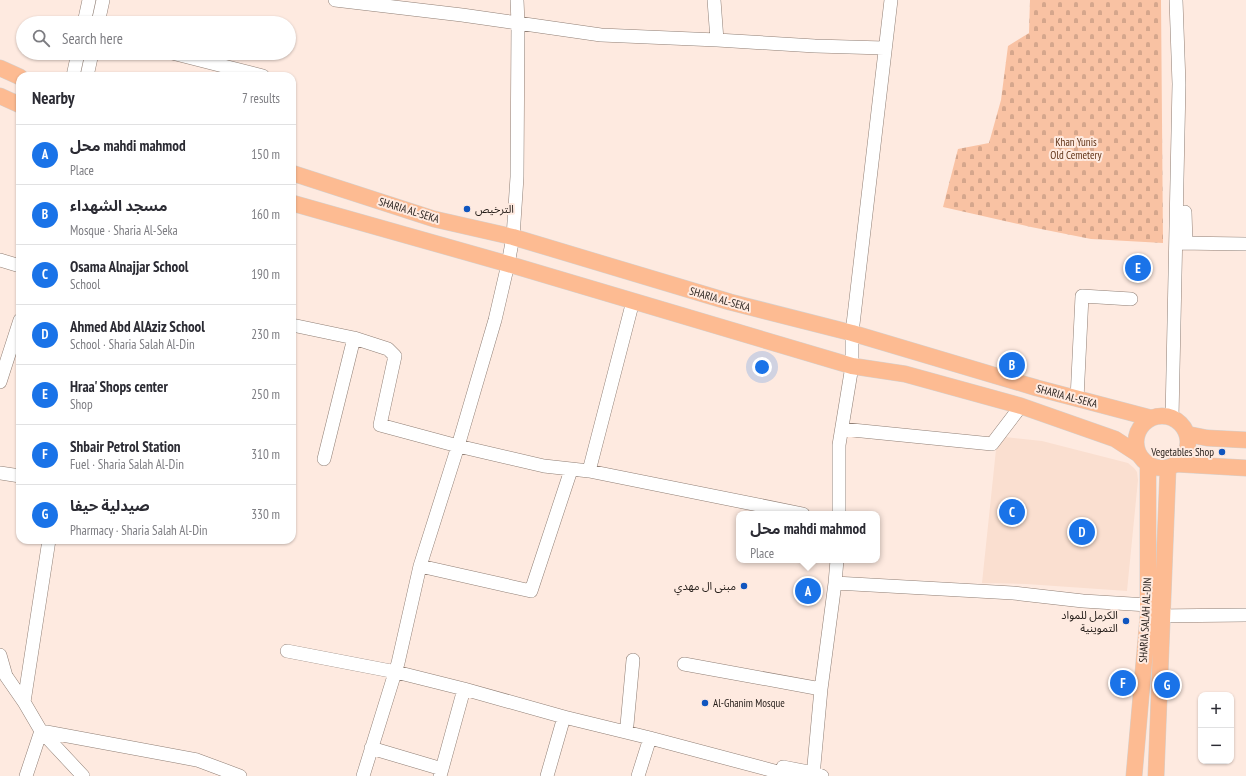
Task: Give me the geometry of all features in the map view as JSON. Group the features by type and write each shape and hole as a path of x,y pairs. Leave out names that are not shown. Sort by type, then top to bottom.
{"main road":[{"path":"0,68 16,75"},
{"path":"0,96 16,103"},
{"name":"SHARIA AL-SEKA","path":"296,174 434,219 512,237 730,302 852,333 1077,399 1151,418"},
{"name":"SHARIA AL-SEKA","path":"296,204 508,264 852,366 905,374 1021,406 1115,439 1143,459"},
{"path":"1172,466 1183,458 1187,451 1187,434 1182,426 1172,418 1159,416 1151,418 1144,422 1138,429 1136,446 1143,459 1160,468 1172,466 1246,468"},
{"path":"1187,434 1207,438 1246,440"},
{"name":"SHARIA SALAH AL-DIN","path":"1143,459 1153,613 1156,776"},
{"name":"SHARIA SALAH AL-DIN","path":"1134,776 1172,466"}],"street":[{"path":"86,16 89,0"},
{"path":"100,16 103,0"},
{"path":"334,0 462,15 601,35 884,48"},
{"path":"363,776 397,668 420,566 458,446 495,320 508,264 512,237 517,177 517,0"},
{"path":"714,0 718,40"},
{"path":"839,511 839,445 852,366 852,333 884,48 891,0"},
{"path":"1176,0 1181,243"},
{"path":"1172,418 1181,243 1184,0"},
{"path":"74,72 76,60"},
{"path":"88,72 90,60"},
{"path":"200,60 247,72"},
{"path":"1181,243 1246,244"},
{"path":"0,260 16,265"},
{"path":"1077,399 1082,296 1131,299"},
{"path":"589,471 633,301"},
{"path":"296,326 354,338 388,349 395,356 380,425 458,446 544,466 589,471 788,511"},
{"path":"0,382 16,332"},
{"path":"324,459 354,338"},
{"path":"842,429 992,444 1021,406"},
{"path":"420,566 531,591 571,470"},
{"path":"0,472 16,475"},
{"path":"24,702 48,544"},
{"path":"287,651 397,668 627,725 816,775 821,689 837,563"},
{"path":"835,583 1013,593 1083,601 1153,613 1246,615"},
{"path":"0,654 6,676 24,702 41,731 83,776"},
{"path":"627,725 632,660"},
{"path":"684,664 821,689"},
{"path":"397,668 464,689 564,717 650,738 753,771 793,776"},
{"path":"371,748 441,773 464,689"},
{"path":"547,776 564,717"},
{"path":"26,776 41,731"},
{"path":"41,731 197,760 240,776"},
{"path":"638,776 650,738"}],"shaded area":[{"path":"1005,437 1042,441 1128,463 1134,468 1137,472 1138,480 1127,591 1026,584 982,583 997,440"}],"green space":[{"name":"Khan Yunis Old Cemetery","path":"1030,0 1161,0 1163,243 1091,239 943,207 958,149 989,143 1001,100 1008,46 1029,33"}],"place":[{"name":"الترخيص","path":"467,209"},
{"name":"Hraa' Shops center","path":"1138,268"},
{"name":"مسجد الشهداء","path":"1012,365"},
{"name":"Vegetables Shop","path":"1222,452"},
{"name":"Osama Alnajjar School","path":"1012,512"},
{"name":"Ahmed Abd AlAziz School","path":"1082,532"},
{"name":"مبنى ال مهدي","path":"744,586"},
{"name":"محل mahdi mahmod","path":"808,591"},
{"name":"الكرمل للمواد التموينية","path":"1126,621"},
{"name":"Shbair Petrol Station","path":"1123,683"},
{"name":"صيدلية حيفا","path":"1167,685"},
{"name":"Al-Ghanim Mosque","path":"705,703"}]}
